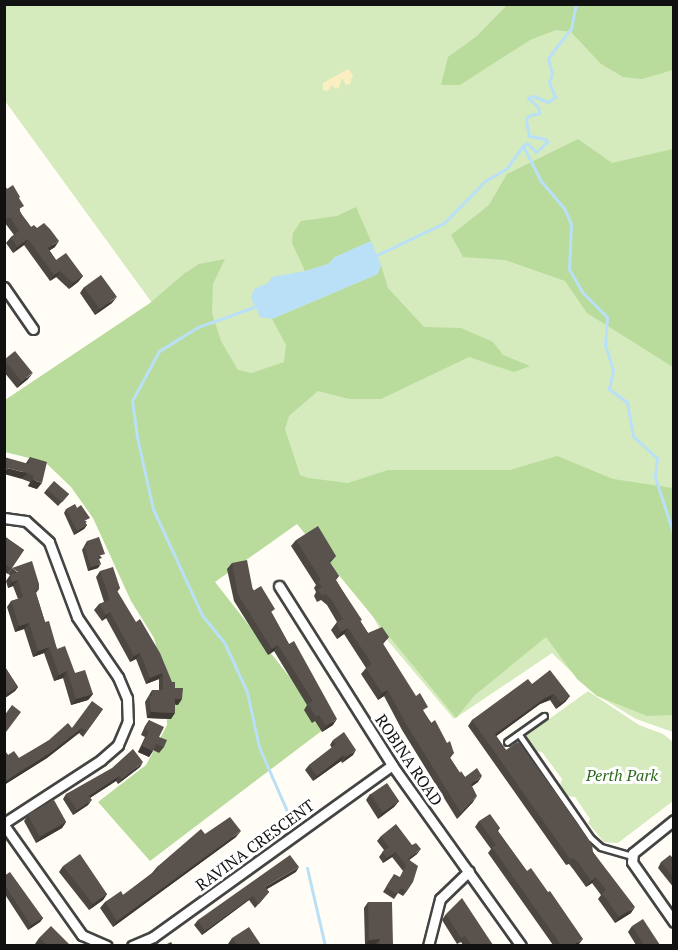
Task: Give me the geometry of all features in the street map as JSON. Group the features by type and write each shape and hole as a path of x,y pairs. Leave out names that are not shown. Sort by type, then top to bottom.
{"street":[{"path":"4,287 33,329"},
{"path":"4,518 26,521 49,542 77,617 118,676 127,698 128,721 118,745 100,760 4,824 82,935 107,945"},
{"name":"ROBINA ROAD","path":"279,586 392,765 521,945"},
{"name":"RAVINA CRESCENT","path":"132,945 153,937 392,765"},
{"path":"674,820 641,844 632,862 641,878 674,922"},
{"path":"428,945 440,900 469,871"}],"lane":[{"path":"507,742 544,716"},
{"path":"519,734 591,838 601,846 633,856"}],"green space":[{"path":"4,5 673,5 673,732 636,719 592,692 552,653 454,719 383,635 351,576 5,101"},
{"path":"507,5 673,5 673,70 642,79 623,77 601,64 571,32 556,30 530,40 460,85 441,85 448,57 477,36"},
{"path":"578,139 612,163 673,149 673,367 587,313 565,281 505,260 463,257 451,235 489,205 507,174"},
{"path":"356,207 371,241 335,257 328,264 305,271 292,243 293,233 301,221 337,216"},
{"path":"225,259 213,284 212,313 221,341 238,370 252,373 284,362 286,345 272,319 378,274 381,265 388,288 424,327 461,328 493,342 503,355 530,366 514,372 469,357 381,399 349,399 318,391 289,416 285,429 300,475 348,483 388,470 510,470 557,456 613,479 673,488 673,715 647,716 597,696 577,679 546,637 475,695 456,718 297,524 215,582 328,726 150,861 98,802 146,765 167,725 166,683 154,638 131,601 93,518 71,487 45,462 5,452 5,400 150,303 199,264"},
{"name":"Perth Park","path":"588,691 639,725 663,734 673,742 673,801 618,843 604,842 588,823 590,819 575,797 566,796 560,786 562,779 542,752 536,751 527,735"}],"sand":[{"path":"348,69 353,75 350,84 346,85 342,78 336,89 332,85 328,91 323,90 323,83"}],"water":[{"path":"371,241 381,265 378,274 272,319 260,317 251,298 254,289 268,283 272,277 328,264 335,257"}],"building":[{"path":"4,185 7,189 13,185 24,206 19,209 31,227 34,225 37,228 44,223 59,241 48,248 56,260 66,253 83,276 73,283 60,271 54,275 28,239 17,247 11,237 19,231 10,217 4,219"},
{"path":"101,275 117,297 100,309 84,287"},
{"path":"15,351 33,373 22,382 4,360"},
{"path":"4,457 29,464 30,457 47,462 42,483 33,480 34,476 27,473 7,468 4,475"},
{"path":"54,481 69,494 62,502 47,489"},
{"path":"75,504 77,508 81,505 90,518 84,521 87,525 77,531 66,509"},
{"path":"318,526 336,556 329,561 339,576 335,579 362,620 360,621 368,633 382,627 389,637 382,642 416,696 420,693 428,707 423,710 431,723 435,720 447,743 450,741 454,753 449,756 460,773 461,771 465,777 477,768 482,776 471,784 477,796 461,813 406,724 388,690 382,693 366,668 372,664 348,628 341,632 336,623 343,619 331,599 325,594 322,596 318,590 322,587 318,582 321,580 296,540"},
{"path":"4,536 24,550 11,568 4,564"},
{"path":"99,537 105,554 98,556 101,564 91,567 84,546 88,545 87,541"},
{"path":"247,560 253,591 261,586 275,609 271,612 289,644 294,641 337,719 326,726 319,715 316,717 308,704 313,701 278,645 272,649 238,595 232,563"},
{"path":"32,561 39,584 39,589 35,590 45,622 49,621 57,649 65,646 75,673 85,670 93,694 76,699 67,671 59,675 49,647 38,651 29,623 19,626 11,601 23,597 18,580 12,582 10,575 18,572 12,568"},
{"path":"113,567 120,588 116,589 136,622 140,619 160,653 172,682 175,682 175,688 183,688 182,699 175,699 175,713 151,712 149,696 152,696 152,690 163,690 163,673 150,678 140,653 134,656 110,612 106,615 99,604 110,600 100,571"},
{"path":"5,667 18,687 8,693 4,688"},
{"path":"550,670 570,696 561,703 554,694 545,698 495,734 506,750 517,742 520,744 577,822 592,845 593,852 635,907 619,917 602,893 606,890 596,877 591,881 578,862 573,858 570,859 472,720 528,679 532,684"},
{"path":"92,701 103,709 87,731 82,728 50,753 4,782 4,750 8,755 14,751 19,758 49,740 68,723 72,728"},
{"path":"12,705 21,712 6,732 4,716"},
{"path":"149,720 164,727 159,737 167,740 164,747 156,744 153,751 142,746 149,731 145,729"},
{"path":"344,732 356,750 346,757 344,755 317,776 309,765 336,744 333,740"},
{"path":"133,749 143,762 122,779 119,776 89,796 92,800 77,810 66,794 112,768"},
{"path":"387,783 399,801 383,812 370,794"},
{"path":"54,800 66,822 40,836 28,815"},
{"path":"490,814 500,828 497,830 527,871 531,868 548,892 550,891 583,939 573,945 561,945 492,847 496,845 479,821"},
{"path":"230,817 241,831 117,921 105,902 121,891 123,895 158,870 157,867 201,829 205,834"},
{"path":"396,824 412,845 416,843 421,849 408,859 418,866 413,882 407,891 401,888 397,894 386,887 394,874 400,877 406,866 396,852 387,858 382,852 389,847 381,836"},
{"path":"80,854 107,894 93,904 63,866"},
{"path":"290,855 299,867 265,887 269,892 259,904 253,896 205,931 198,920"},
{"path":"670,855 674,858 674,878 661,862"},
{"path":"10,872 43,918 31,925 4,884 4,876"},
{"path":"462,898 493,945 471,945 465,936 461,938 446,914"},
{"path":"368,902 392,902 393,945 379,945 380,939 369,940"},
{"path":"643,919 660,945 644,945 632,926"},
{"path":"51,926 70,945 47,945 39,938"},
{"path":"249,927 261,945 237,945 232,938"}],"waterway":[{"path":"523,146 527,143 536,152 547,142 545,139 529,136 526,120 528,116 539,113 538,107 528,98 533,96 548,102 555,97 549,82 552,74 548,58 571,29 576,4"},
{"path":"523,146 541,181 564,208 571,224 569,269 583,293 607,317 605,345 613,370 609,389 627,402 633,436 657,458 655,477 674,536"},
{"path":"377,255 444,223 485,181 506,169 523,146"},
{"path":"254,307 198,327 159,351 132,401 137,437 153,509 202,615 224,642 247,692 259,747 287,811"},
{"path":"307,868 325,946"}]}
